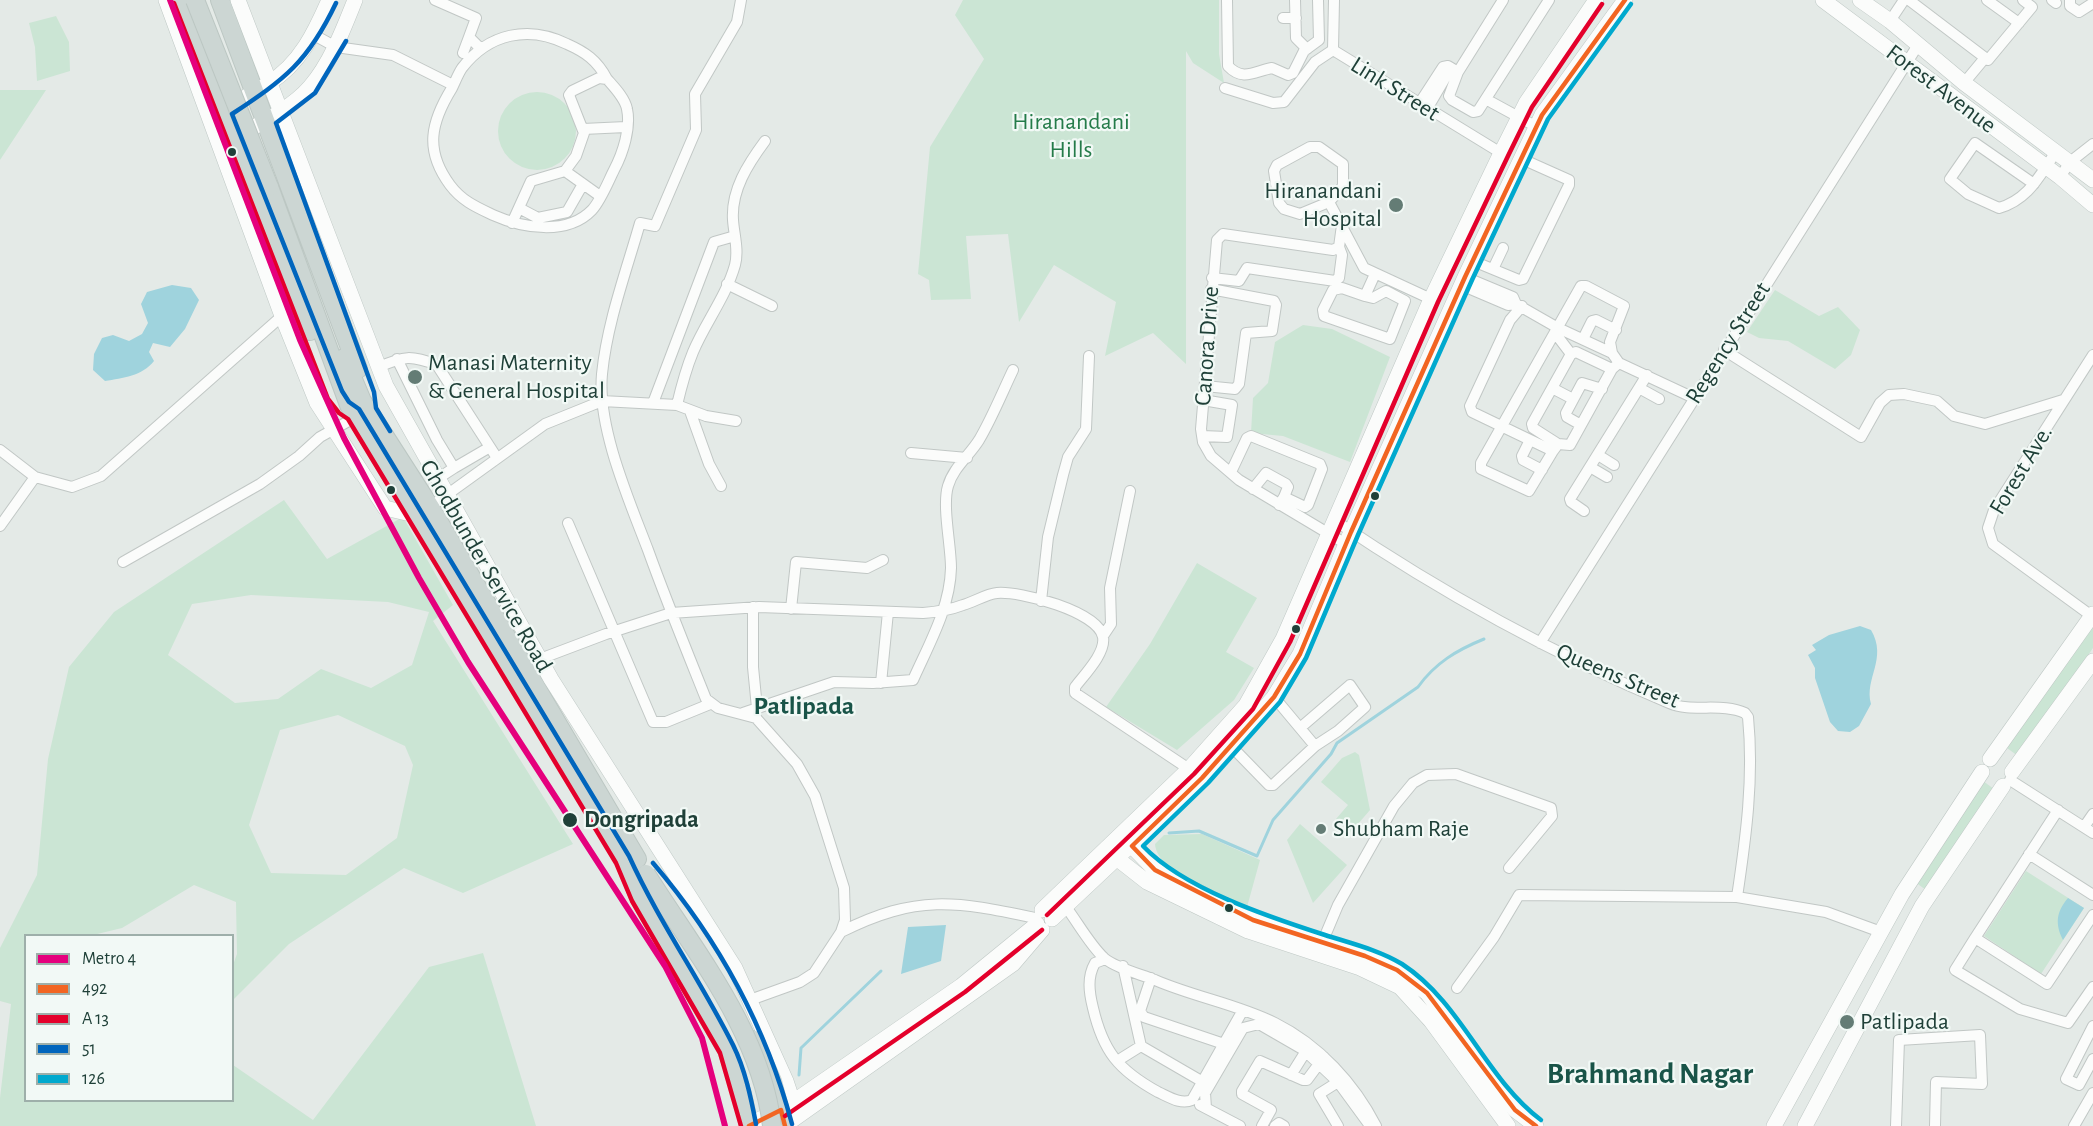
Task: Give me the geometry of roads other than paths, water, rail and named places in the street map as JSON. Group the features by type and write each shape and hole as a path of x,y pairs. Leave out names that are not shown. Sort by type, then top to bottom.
{"main road":[{"path":"181,0 205,85 223,111 335,395 344,408 358,409"},
{"path":"195,0 358,409 422,511 729,1027 753,1088 761,1126"},
{"path":"208,0 358,409"},
{"path":"220,0 262,86 273,115 367,395 358,409"},
{"path":"422,511 532,662 628,856 639,897 728,1050 749,1126"},
{"path":"628,856 659,881 712,958 760,1051 788,1119"},
{"path":"641,877 739,1022 764,1085 772,1126"}],"street":[{"name":"Ghodbunder Service Road","path":"166,0 205,85 282,316 317,403 385,508 422,511"},
{"path":"238,0 262,86"},
{"path":"223,111 294,62 314,35 329,0"},
{"path":"234,138 273,115 309,88 336,47 355,0"},
{"path":"435,0 476,18 463,53"},
{"path":"741,0 737,22 695,94 696,130 655,226 640,223 608,340 602,375 602,401 620,477 671,613 710,704 756,718 797,764 815,796 844,888 845,920 842,932 814,973 800,982 750,1000"},
{"path":"1227,0 1228,66 1234,72 1251,76 1272,68 1288,75 1293,73 1307,49 1319,40 1318,0"},
{"path":"1295,0 1296,38 1307,49"},
{"name":"Link Street","path":"1334,0 1333,50 1501,153"},
{"path":"1423,106 1455,70 1503,0"},
{"path":"1455,70 1449,96 1473,112 1478,111 1549,0"},
{"path":"749,1126 788,1119 961,986 1042,920 1106,849 1189,769 1246,705 1284,639 1431,299 1501,153 1518,121 1596,0"},
{"path":"842,932 875,915 909,906 941,903 1042,920 1066,907 1202,778 1274,697 1300,654 1463,281 1542,115 1625,0"},
{"name":"Forest Avenue","path":"1823,0 2060,177 2093,206"},
{"path":"1890,21 1906,0 1984,59"},
{"path":"1987,0 2019,23"},
{"path":"1964,83 1984,59 1992,57 2032,6 2023,0"},
{"path":"2070,0 2070,6 2079,12 2093,3"},
{"name":"Forest Avenue","path":"1868,2 1964,83 2093,180"},
{"path":"1283,18 1296,18"},
{"path":"528,32 553,37 587,53 601,66 607,79 625,102 626,127 622,155 592,210 572,221 550,227 525,228 464,202 449,183 432,147 434,125 462,68 481,49 502,37 528,32"},
{"path":"314,35 336,47 393,55 453,85"},
{"path":"469,37 481,49"},
{"name":"Regency Street","path":"1540,643 1918,45"},
{"path":"1226,88 1273,103 1284,102 1316,62 1333,50"},
{"path":"512,223 531,181 565,171 584,137 569,95 599,78 607,79"},
{"path":"1489,105 1518,121 1537,127"},
{"path":"1984,121 1996,107"},
{"name":"Ghodbunder Service Road","path":"273,115 389,391 446,495 532,662 735,968 786,1081 788,1119"},
{"path":"583,129 626,127"},
{"path":"677,405 693,353 728,284 737,250 732,203 752,159 765,141"},
{"path":"2034,184 1975,143 1950,179 1968,194 1999,208 2014,203 2034,184 2056,152"},
{"path":"2060,177 2070,162 2093,144"},
{"path":"1310,147 1319,147 1342,164 1345,172 1343,186 1329,202 1300,214 1284,209 1278,203 1274,171 1277,165 1310,147"},
{"path":"1473,261 1519,280 1523,279 1569,185 1569,180 1538,172 1522,159"},
{"path":"565,171 600,196"},
{"path":"519,208 537,218 567,212 583,184"},
{"path":"1329,202 1364,268 1431,299"},
{"path":"1212,284 1239,281 1247,268 1335,281 1339,278 1342,255 1339,247 1342,225"},
{"name":"Canora Drive","path":"1339,247 1333,250 1223,234 1217,240 1202,436 1211,456 1253,489 1281,501 1328,535 1349,538"},
{"path":"653,403 714,242 735,236"},
{"path":"1493,269 1503,248"},
{"path":"1365,296 1375,274"},
{"path":"1463,281 1513,297 1519,305 1557,330 1584,339 1612,353"},
{"path":"728,284 772,306"},
{"path":"1205,386 1235,389 1239,384 1246,333 1272,331 1276,305 1274,301 1212,284"},
{"path":"1519,305 1470,406 1472,412 1501,425 1530,440 1556,448 1570,445 1615,366 1610,342 1624,306 1586,286 1581,286 1501,425 1481,463 1481,469 1529,491 1556,448"},
{"path":"1342,288 1365,296 1373,298 1386,291 1405,301 1390,339 1324,316 1323,310 1333,290 1342,288"},
{"path":"0,450 34,477 72,487 101,476 282,316 301,308"},
{"path":"1584,339 1592,321 1596,320 1616,330"},
{"path":"1557,330 1571,354"},
{"path":"1724,350 1861,437 1880,403 1889,395 1904,394 1937,401 1954,416 1985,424 2063,400"},
{"path":"1556,448 1533,428 1532,424 1571,354 1576,352 1647,375 1694,398"},
{"name":"Forest Ave.","path":"2093,355 1994,510 1988,528 1993,544 2093,616"},
{"path":"1041,601 1048,537 1063,475 1068,457 1086,429 1089,356"},
{"path":"379,367 397,359 417,357 437,364 497,458"},
{"path":"397,359 437,440 454,468"},
{"path":"743,713 834,682 913,680 944,611 951,570 947,493 954,472 967,458 980,438 1012,370"},
{"path":"1584,511 1570,499 1647,375"},
{"path":"389,391 408,383"},
{"path":"1581,425 1567,417 1582,383 1602,389"},
{"path":"1552,388 1573,399"},
{"path":"1639,388 1659,399"},
{"path":"1202,436 1227,437 1232,405 1203,400"},
{"path":"422,511 544,424 602,401 677,405 690,411 735,422"},
{"path":"123,562 260,484 358,409"},
{"path":"690,411 709,464 721,486"},
{"path":"1231,472 1247,438 1251,436 1320,464 1322,469 1308,505 1305,507 1281,501 1288,487 1266,473 1253,489"},
{"path":"419,448 437,440"},
{"path":"1530,440 1522,460 1542,470"},
{"path":"437,479 490,447"},
{"path":"910,453 967,458"},
{"path":"1598,455 1614,465"},
{"path":"1590,467 1607,477"},
{"path":"0,526 34,477"},
{"path":"1130,491 1110,588 1112,624 1103,636 1102,649 1074,687 1075,693 1189,769"},
{"name":"Queens Street","path":"1334,520 1349,538 1540,643 1674,706 1739,710 1745,713 1748,717 1752,753 1748,817 1737,897"},
{"path":"568,524 653,722 666,722 710,704"},
{"path":"791,609 796,562 867,568 883,560"},
{"path":"532,662 671,613 753,607 888,612 944,611 996,593 1041,601 1085,616 1097,625 1103,636"},
{"path":"753,607 753,667 757,708"},
{"path":"881,682 888,612"},
{"path":"1774,1126 1902,894 1982,772 1984,764 1990,759 2093,616"},
{"path":"1805,1126 1922,906 2008,779 2093,663"},
{"path":"1231,746 1269,785 1365,707 1353,686 1350,685 1300,728"},
{"path":"1274,697 1315,746"},
{"path":"1990,759 2003,758 2010,764 2008,779"},
{"path":"1982,772 1988,784 1995,787 2008,779"},
{"path":"1322,943 1338,905 1394,806 1413,783 1427,775 1456,774 1551,808 1552,816 1509,868"},
{"path":"2008,779 2089,830 2093,814"},
{"path":"2058,810 1955,970 2020,1009 2068,1023 2093,987"},
{"path":"1120,835 1155,870 1279,935 1427,993 1515,1110 1536,1126"},
{"path":"1106,849 1147,882 1248,931 1322,943 1365,956 1397,970 1403,982 1508,1126"},
{"path":"2030,854 2093,896"},
{"path":"1902,894 1922,906"},
{"path":"1457,988 1494,937 1519,895 1737,897 1827,912 1881,932"},
{"path":"1066,907 1105,959 1187,993 1243,1010 1276,1024 1345,1078 1365,1105 1376,1126"},
{"path":"1975,938 2047,984 2093,915"},
{"path":"1105,959 1095,963 1090,972 1089,994 1100,1037 1117,1061 1140,1082 1171,1099 1186,1103 1192,1100 1243,1010"},
{"path":"1123,966 1141,1046 1203,1082"},
{"path":"1150,978 1140,1011 1144,1017 1224,1044"},
{"path":"1206,1107 1205,1093 1244,1028 1259,1024 1322,1060 1369,1126"},
{"path":"1830,1024 1853,1034"},
{"path":"2093,1026 2089,1043 2066,1079 2079,1085 2093,1059"},
{"path":"1896,1126 1899,1040 1980,1035 1982,1084 1936,1082 1935,1126"},
{"path":"1117,1061 1141,1046"},
{"path":"1291,1075 1306,1051"},
{"path":"1262,1126 1271,1110 1242,1094 1260,1061 1306,1080 1322,1060"},
{"path":"1338,1082 1319,1094 1338,1126"},
{"path":"2074,1126 2091,1099"},
{"path":"1192,1100 1240,1126"},
{"path":"1275,1126 1279,1123 1284,1126"}],"water":[{"path":"172,285 191,288 199,300 185,329 170,347 153,343 149,352 154,361 144,370 132,376 105,381 93,370 94,354 102,338 113,335 129,341 142,334 148,323 141,304 147,292"},
{"path":"1860,626 1871,630 1876,640 1877,659 1870,686 1871,704 1859,726 1850,732 1838,731 1830,722 1815,678 1815,668 1808,655 1816,650 1812,645 1829,635"},
{"path":"2068,898 2084,908 2063,940 2058,918"},
{"path":"946,925 941,961 901,974 908,927"}],"waterway":[{"path":"1169,833 1199,831 1257,856 1273,820 1331,754 1337,743 1418,687 1447,658 1484,639"},
{"path":"799,1075 801,1048 881,971"}],"metro line":[{"name":"4","path":"170,0 300,340 344,438 419,578 468,662 665,966 702,1038 725,1126"}],"place":[{"name":"Hiranandani Hospital","path":"1396,205"},
{"name":"Manasi Maternity & General Hospital","path":"415,377"},
{"name":"Dongripada","path":"570,820"},
{"name":"Shubham Raje","path":"1321,829"},
{"name":"Patlipada","path":"1847,1022"}],"district":[{"name":"Patlipada","path":"804,706"},
{"name":"Brahmand Nagar","path":"1650,1074"}],"park label":[{"name":"Hiranandani Hills","path":"1071,136"}]}
